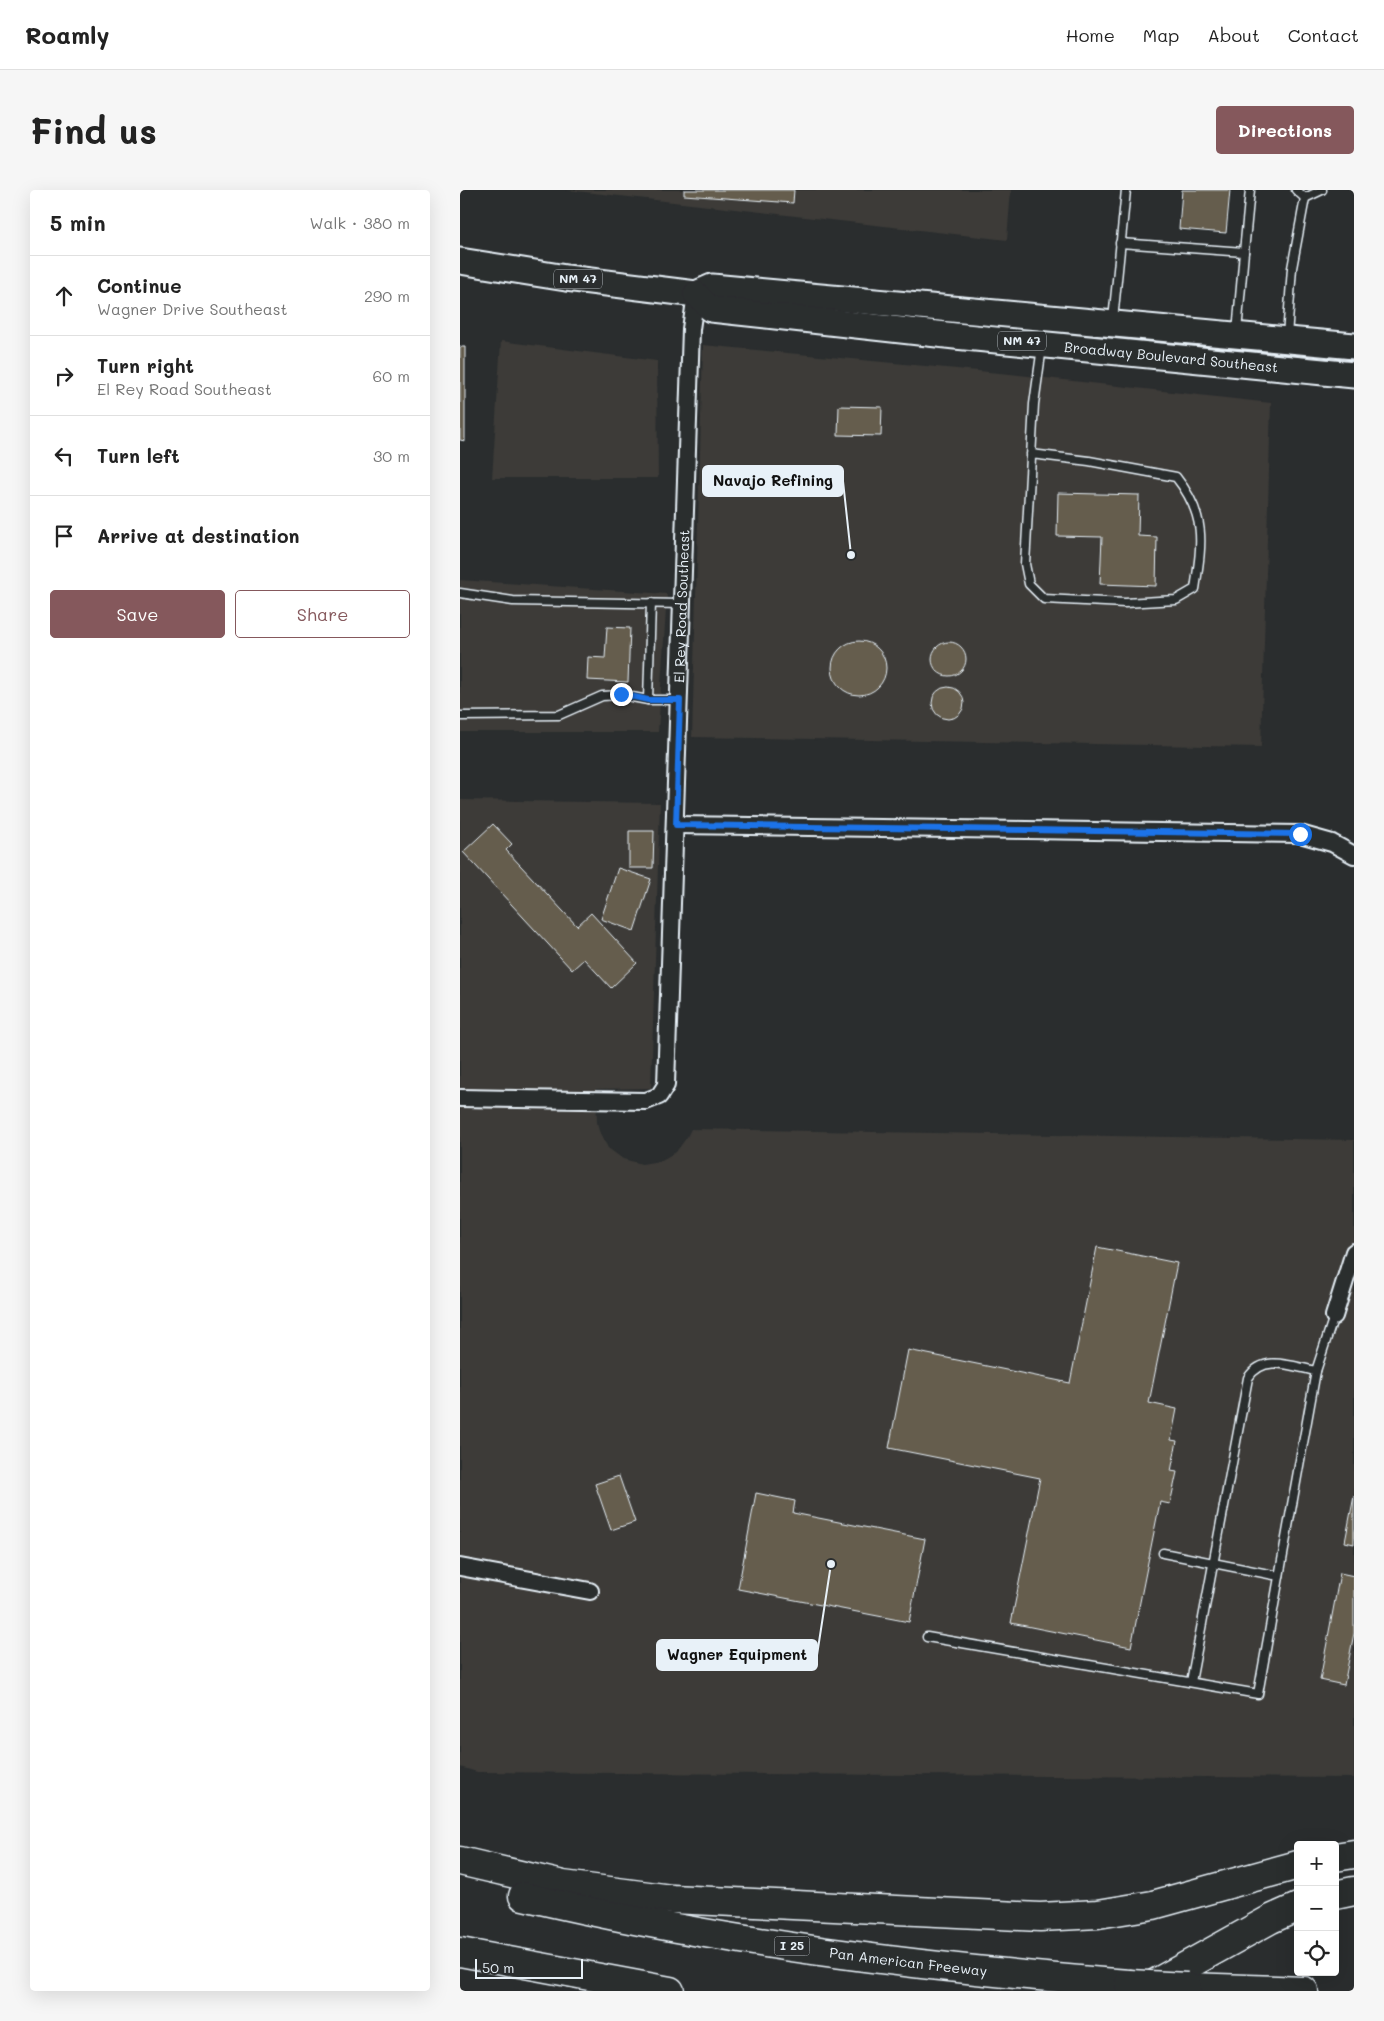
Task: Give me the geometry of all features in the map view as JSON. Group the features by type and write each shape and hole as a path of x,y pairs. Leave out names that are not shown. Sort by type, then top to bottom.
{"highway":[{"path":"1339,1856 1354,1854"},
{"path":"460,1861 563,1885 662,1898 1040,1917 1098,1914 1153,1905 1294,1866"},
{"name":"Pan American Freeway","path":"460,1879 525,1896 613,1915 792,1946 971,1970 1136,1988 1187,1987 1304,1991"},
{"path":"1339,1894 1354,1891"},
{"path":"1136,1988 1294,1909"},
{"path":"460,1952 670,1991"}],"main road":[{"name":"Broadway Boulevard Southeast","path":"460,261 566,278 696,294 712,287 956,323 1043,343 1354,375"},
{"name":"Broadway Boulevard Southeast","path":"956,323 1112,325 1354,346"}],"street":[{"name":"El Rey Road Southeast","path":"460,1098 646,1100 659,1096 668,1079 691,329 696,294"},
{"path":"676,825 1300,834 1332,843 1354,854"},
{"path":"1334,1316 1354,1252"},
{"path":"460,1567 590,1591"}],"lane":[{"path":"1112,325 1126,190"},
{"path":"1237,336 1250,190"},
{"path":"1296,190 1305,198"},
{"path":"1305,198 1322,190"},
{"path":"1286,340 1292,268 1305,198"},
{"path":"1120,243 1244,252"},
{"path":"1031,454 1089,461 1176,477 1190,494 1199,522 1201,550 1195,589 1176,600 1125,603 1044,599 1029,584 1025,564 1031,454 1034,404 1043,343"},
{"path":"460,593 513,601 683,604"},
{"path":"648,700 652,603"},
{"path":"460,716 559,714 602,696 621,694 648,700 680,700"},
{"path":"927,1637 1258,1694 1316,1372 1334,1316"},
{"path":"1191,1682 1248,1378 1256,1368 1266,1363 1316,1372"},
{"path":"1163,1553 1279,1576"}],"shaded area":[{"path":"567,190 1011,190 1007,240"},
{"path":"501,341 657,361 658,478 492,478"},
{"path":"703,345 1010,374 1271,403 1261,747 692,737"},
{"path":"460,580 667,594 658,732 460,732"},
{"path":"460,800 660,803 651,1088 596,1089 599,1131 608,1148 623,1159 642,1164 660,1161 676,1152 691,1129 1354,1140 1354,1778 477,1772 460,1767"}],"building":[{"path":"684,190 794,190 793,203 684,195"},
{"path":"1182,190 1230,190 1226,233 1179,229"},
{"path":"460,347 465,347 465,441 460,440"},
{"path":"839,406 882,407 881,436 838,435"},
{"path":"1058,493 1139,495 1138,536 1157,537 1156,586 1100,584 1102,537 1057,536"},
{"path":"607,627 630,628 628,682 587,680 588,657 605,658"},
{"path":"859,641 869,643 878,649 884,658 886,668 884,678 878,687 869,693 859,695 849,693 840,687 834,678 832,668 834,658 840,649 849,643"},
{"path":"949,642 961,647 966,659 961,671 949,676 937,671 932,659 937,647"},
{"path":"948,687 960,691 964,703 960,715 948,719 936,715 932,703 936,691"},
{"path":"493,824 512,844 506,850 577,926 591,913 637,963 611,988 584,959 572,970 463,852"},
{"path":"629,831 654,831 653,868 629,868"},
{"path":"618,868 651,879 634,931 601,919"},
{"path":"1097,1247 1177,1263 1149,1403 1177,1409 1171,1440 1177,1441 1171,1471 1177,1472 1170,1504 1160,1502 1131,1647 1011,1623 1040,1478 889,1448 908,1350 1070,1383"},
{"path":"619,1476 635,1522 611,1530 595,1484"},
{"path":"756,1493 795,1501 793,1513 925,1539 909,1622 738,1589"},
{"path":"1354,1496 1354,1544 1345,1542"},
{"path":"1340,1573 1354,1576 1354,1633 1344,1685 1320,1680"}],"place":[{"name":"Navajo Refining","path":"851,555"},
{"name":"Wagner Equipment","path":"831,1564"}],"route":[{"path":"621,694 648,700 680,700 676,825 1300,834"}]}
